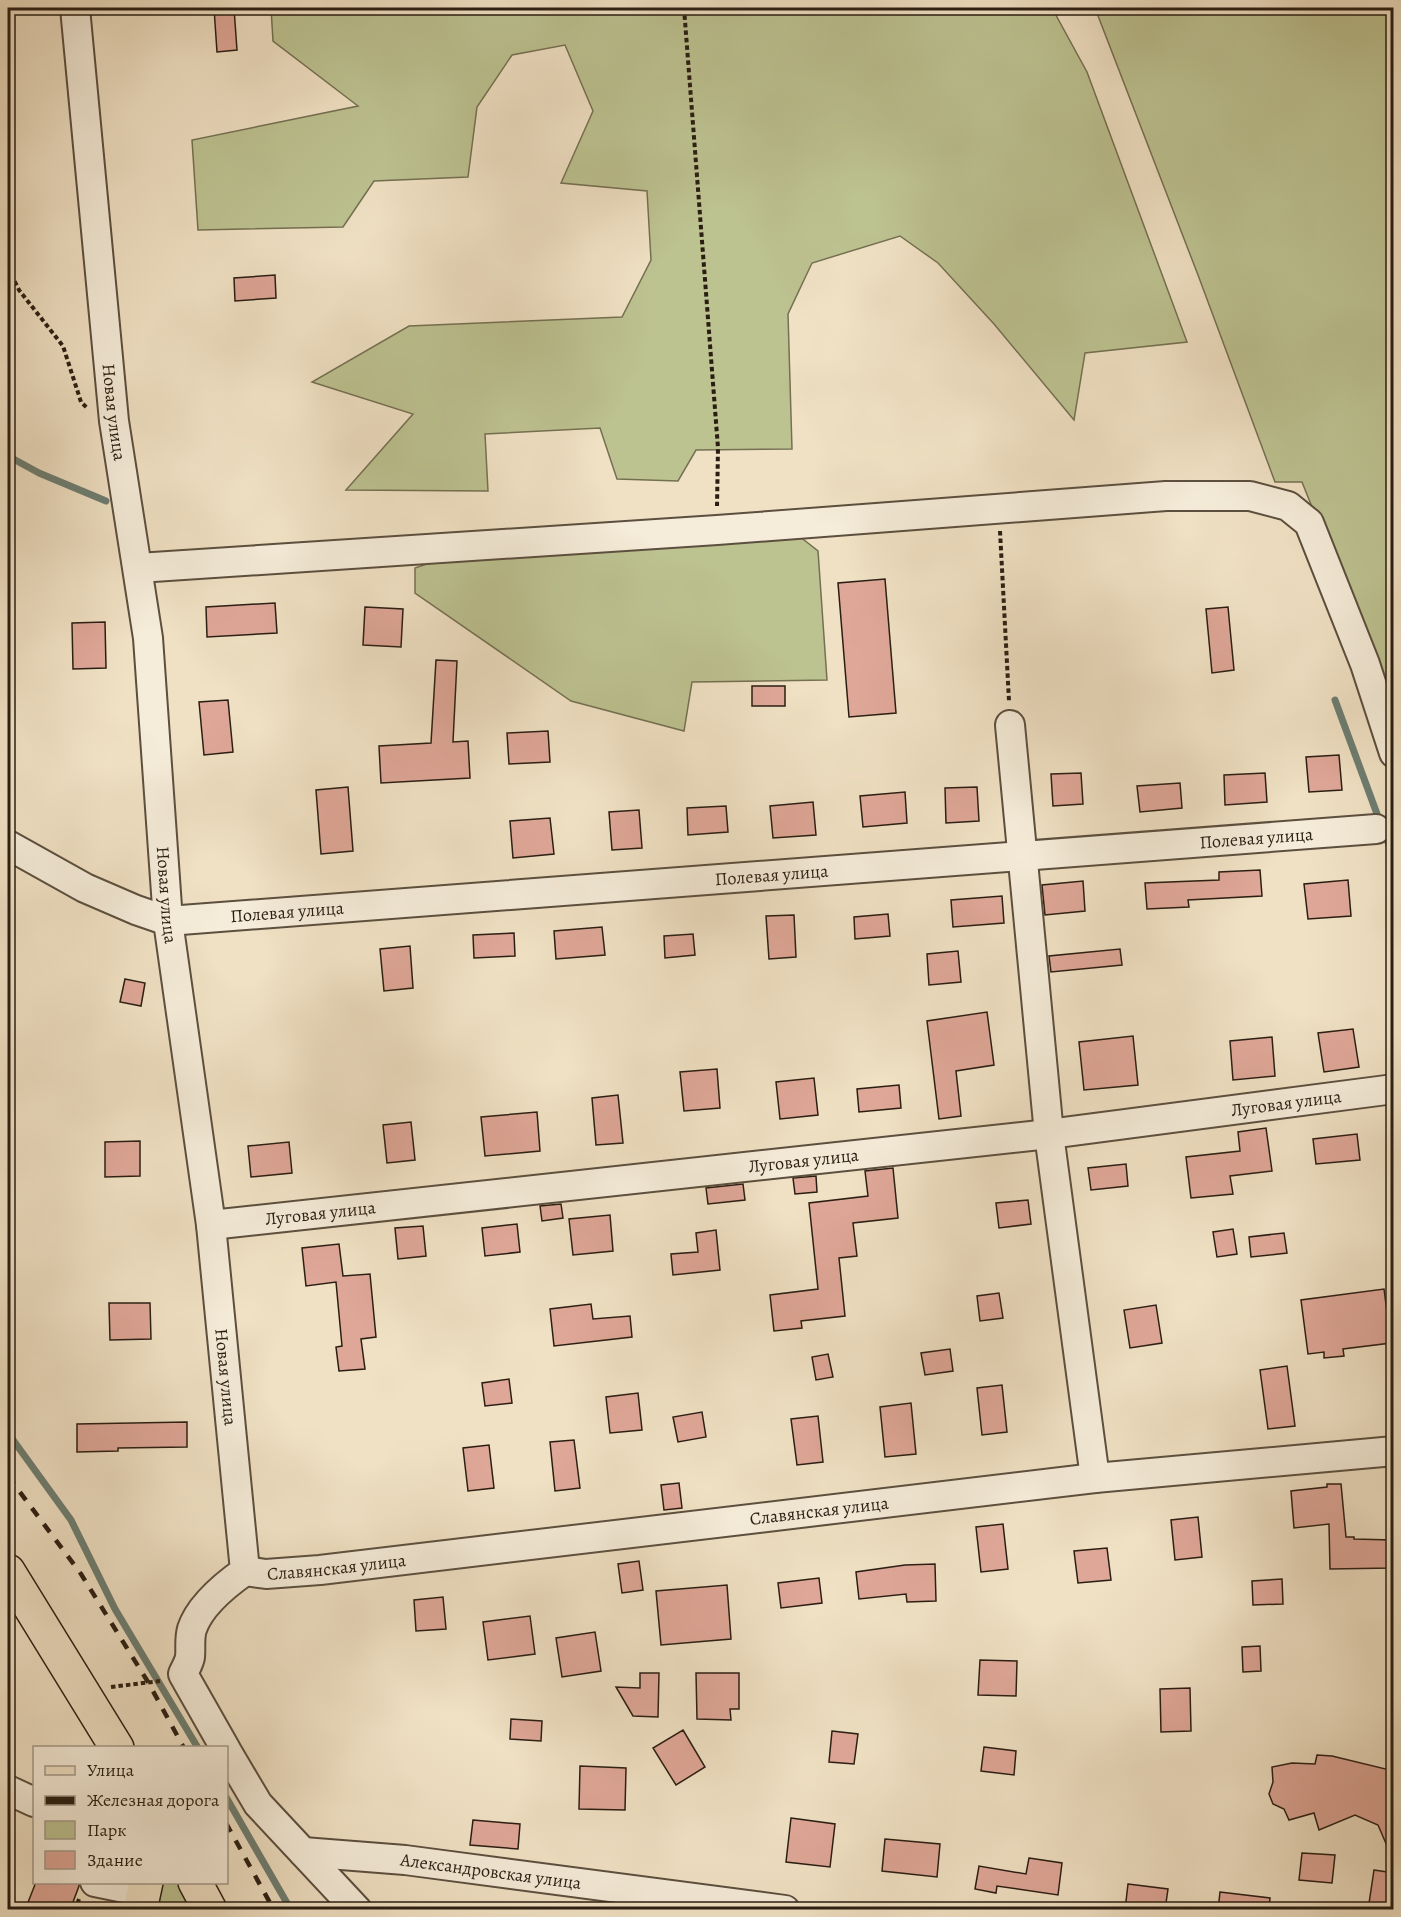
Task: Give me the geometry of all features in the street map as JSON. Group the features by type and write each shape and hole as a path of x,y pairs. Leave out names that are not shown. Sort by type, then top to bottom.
{"main road":[{"path":"8,1571 116,1746"},
{"path":"196,1884 210,1910"}],"street":[{"name":"Новая улица","path":"75,8 114,421 148,638 168,921 211,1225 245,1571"},
{"path":"138,568 717,530 1166,496 1250,496 1288,506 1309,523 1365,664 1394,753"},
{"path":"1010,725 1049,1134 1095,1478"},
{"name":"Полевая улица","path":"168,921 1376,829"},
{"path":"8,845 85,888 168,921"},
{"name":"Луговая улица","path":"211,1225 1049,1134 1394,1089"},
{"name":"Славянская улица","path":"245,1571 266,1574 320,1570 1095,1478 1394,1451"},
{"path":"224,1746 183,1674 190,1657 189,1643 192,1628 202,1612 226,1584 245,1571"},
{"path":"228,1752 258,1803 357,1910"},
{"path":"8,1790 33,1802"},
{"name":"Александровская улица","path":"303,1852 405,1860 785,1910"},
{"path":"102,1884 143,1895"}],"path":[{"path":"684,8 718,448 717,530"},
{"path":"8,268 19,290 63,346 81,402 97,419 114,421"},
{"path":"999,509 1006,611 1010,725"}],"green space":[{"path":"271,8 1052,8 1087,72 1187,342 1085,353 1074,420 994,324 938,263 900,236 812,263 788,314 792,449 696,450 678,481 617,479 600,428 485,434 488,491 346,490 413,414 312,382 409,326 622,317 651,260 647,191 561,183 593,111 565,45 512,55 477,107 468,177 374,181 343,227 198,230 192,140 358,106 273,41"},
{"path":"1095,8 1393,8 1393,711 1302,482 1275,482"},
{"path":"799,536 818,551 827,680 692,682 684,731 571,701 415,593 415,568 441,559"},
{"path":"156,1884 180,1884 193,1910 150,1910"}],"building":[{"path":"214,8 234,8 237,50 217,52"},
{"path":"275,275 276,298 235,301 234,278"},
{"path":"885,579 896,713 849,717 838,583"},
{"path":"275,603 277,633 207,637 206,607"},
{"path":"365,607 403,609 401,647 363,645"},
{"path":"1228,607 1234,670 1212,673 1206,609"},
{"path":"105,622 106,668 73,669 72,623"},
{"path":"436,660 457,661 453,742 468,741 470,778 381,783 379,746 431,743"},
{"path":"752,686 785,686 785,706 752,706"},
{"path":"228,700 233,752 204,755 199,702"},
{"path":"548,731 550,762 509,764 507,733"},
{"path":"1339,755 1342,790 1309,792 1306,757"},
{"path":"1081,773 1083,804 1053,806 1051,774"},
{"path":"1265,773 1267,802 1225,805 1224,775"},
{"path":"1180,783 1182,808 1140,812 1137,786"},
{"path":"348,787 353,851 321,854 316,790"},
{"path":"977,787 979,821 946,823 945,788"},
{"path":"905,792 907,823 863,827 860,796"},
{"path":"813,802 816,835 773,838 770,806"},
{"path":"726,806 728,832 688,835 687,808"},
{"path":"639,810 642,848 612,850 609,812"},
{"path":"550,818 554,854 513,858 510,821"},
{"path":"1260,870 1262,896 1188,900 1189,907 1147,909 1145,883 1219,880 1219,872"},
{"path":"1348,880 1351,916 1308,919 1304,884"},
{"path":"1083,881 1085,911 1045,915 1042,885"},
{"path":"1002,896 1004,923 953,927 951,900"},
{"path":"888,914 890,936 855,939 854,917"},
{"path":"794,915 796,957 769,959 766,916"},
{"path":"602,927 605,955 556,959 554,931"},
{"path":"514,933 515,956 474,958 473,935"},
{"path":"693,934 695,955 665,958 664,936"},
{"path":"410,946 413,988 384,991 380,949"},
{"path":"1120,949 1122,965 1051,972 1049,956"},
{"path":"958,951 961,982 929,985 927,954"},
{"path":"125,979 145,983 141,1006 120,1002"},
{"path":"987,1012 994,1065 956,1071 961,1116 939,1119 927,1021"},
{"path":"1353,1029 1359,1067 1324,1072 1318,1033"},
{"path":"1133,1036 1138,1085 1084,1090 1079,1042"},
{"path":"1272,1037 1275,1076 1233,1080 1230,1041"},
{"path":"717,1069 720,1108 684,1111 680,1072"},
{"path":"814,1078 818,1115 780,1119 776,1082"},
{"path":"899,1085 901,1108 859,1112 857,1089"},
{"path":"618,1095 623,1143 596,1145 592,1098"},
{"path":"537,1112 540,1151 485,1156 481,1117"},
{"path":"411,1122 415,1160 387,1163 383,1125"},
{"path":"1266,1128 1272,1171 1230,1176 1233,1194 1191,1198 1186,1157 1240,1151 1238,1132"},
{"path":"1357,1134 1360,1160 1316,1164 1313,1139"},
{"path":"140,1141 140,1176 105,1177 105,1142"},
{"path":"289,1142 292,1173 251,1177 248,1146"},
{"path":"1126,1164 1128,1186 1091,1190 1088,1168"},
{"path":"893,1168 898,1218 853,1223 857,1256 839,1258 845,1316 801,1321 802,1328 774,1331 770,1295 818,1289 809,1203 868,1196 865,1171"},
{"path":"816,1176 817,1192 795,1194 793,1178"},
{"path":"743,1184 745,1200 708,1204 706,1188"},
{"path":"1028,1200 1031,1224 999,1228 996,1203"},
{"path":"561,1204 563,1218 542,1221 540,1206"},
{"path":"610,1215 613,1251 573,1255 569,1219"},
{"path":"517,1224 520,1252 485,1256 482,1228"},
{"path":"423,1226 426,1256 398,1259 395,1228"},
{"path":"1233,1229 1237,1254 1217,1257 1213,1232"},
{"path":"716,1230 720,1270 673,1275 671,1254 698,1252 696,1233"},
{"path":"1284,1233 1287,1253 1251,1257 1249,1237"},
{"path":"339,1244 343,1276 370,1274 376,1337 361,1339 365,1369 339,1371 336,1347 342,1346 336,1282 306,1286 302,1248"},
{"path":"1384,1289 1391,1343 1343,1349 1344,1356 1324,1358 1324,1352 1308,1354 1301,1300"},
{"path":"999,1293 1003,1318 980,1321 977,1296"},
{"path":"109,1303 150,1303 151,1339 110,1340"},
{"path":"591,1304 593,1319 630,1316 632,1337 554,1346 550,1309"},
{"path":"1156,1305 1162,1343 1130,1348 1124,1310"},
{"path":"950,1349 953,1371 925,1375 921,1353"},
{"path":"828,1354 833,1377 816,1380 812,1357"},
{"path":"1287,1366 1295,1426 1268,1429 1260,1370"},
{"path":"509,1379 512,1403 485,1406 482,1383"},
{"path":"1002,1385 1007,1432 982,1435 977,1388"},
{"path":"638,1393 642,1430 610,1433 606,1397"},
{"path":"911,1403 916,1454 885,1457 880,1407"},
{"path":"702,1412 706,1437 678,1442 673,1417"},
{"path":"818,1416 823,1462 797,1465 791,1419"},
{"path":"187,1422 187,1447 118,1448 118,1451 77,1452 77,1424"},
{"path":"574,1440 580,1488 555,1491 550,1442"},
{"path":"489,1445 494,1488 468,1491 463,1448"},
{"path":"679,1483 682,1508 664,1510 661,1485"},
{"path":"1327,1484 1341,1484 1346,1537 1392,1540 1392,1568 1330,1569 1329,1524 1294,1528 1291,1491 1327,1487"},
{"path":"1198,1517 1202,1557 1175,1560 1171,1520"},
{"path":"1003,1524 1008,1569 981,1572 976,1527"},
{"path":"1107,1548 1111,1580 1078,1583 1074,1551"},
{"path":"639,1561 643,1590 622,1593 618,1564"},
{"path":"935,1564 936,1601 907,1602 906,1594 859,1599 856,1572 905,1565"},
{"path":"819,1578 822,1603 781,1608 778,1583"},
{"path":"1282,1579 1283,1604 1253,1605 1252,1581"},
{"path":"727,1585 731,1639 661,1645 656,1591"},
{"path":"443,1597 446,1629 416,1631 414,1600"},
{"path":"530,1616 535,1654 488,1660 483,1622"},
{"path":"595,1632 601,1671 562,1677 556,1638"},
{"path":"1260,1646 1261,1671 1243,1672 1242,1647"},
{"path":"980,1660 1017,1661 1016,1696 978,1695"},
{"path":"640,1673 659,1673 658,1717 633,1716 616,1687 640,1688"},
{"path":"696,1673 739,1673 739,1709 730,1709 731,1720 697,1719"},
{"path":"1190,1688 1191,1731 1161,1732 1160,1689"},
{"path":"511,1719 542,1721 541,1741 510,1739"},
{"path":"683,1730 705,1767 676,1785 653,1748"},
{"path":"832,1731 858,1734 854,1764 829,1762"},
{"path":"984,1747 1016,1751 1014,1775 981,1771"},
{"path":"1317,1755 1332,1756 1394,1771 1394,1862 1378,1825 1355,1815 1319,1830 1314,1813 1289,1820 1284,1809 1273,1804 1269,1794 1273,1782 1272,1767 1292,1763 1315,1764"},
{"path":"580,1766 626,1768 625,1810 579,1809"},
{"path":"791,1818 835,1824 830,1867 786,1862"},
{"path":"473,1820 520,1824 518,1849 470,1845"},
{"path":"885,1839 940,1844 937,1877 882,1871"},
{"path":"1302,1853 1335,1855 1332,1883 1299,1880"},
{"path":"1029,1858 1062,1863 1058,1895 997,1886 996,1893 975,1889 979,1866 1026,1874"},
{"path":"1374,1870 1394,1873 1394,1910 1368,1910"},
{"path":"35,1884 79,1884 70,1910 25,1910"},
{"path":"1128,1884 1168,1889 1165,1910 1125,1910"},
{"path":"1220,1892 1270,1898 1269,1910 1218,1910"}],"waterway":[{"path":"8,456 39,473 106,501"},
{"path":"1335,700 1380,822"},
{"path":"1384,832 1394,858"},
{"path":"8,1433 71,1520 115,1609 197,1746"},
{"path":"228,1800 291,1910"}],"railway":[{"path":"8,1476 81,1574 148,1682 183,1746"},
{"path":"228,1827 274,1910"}]}
